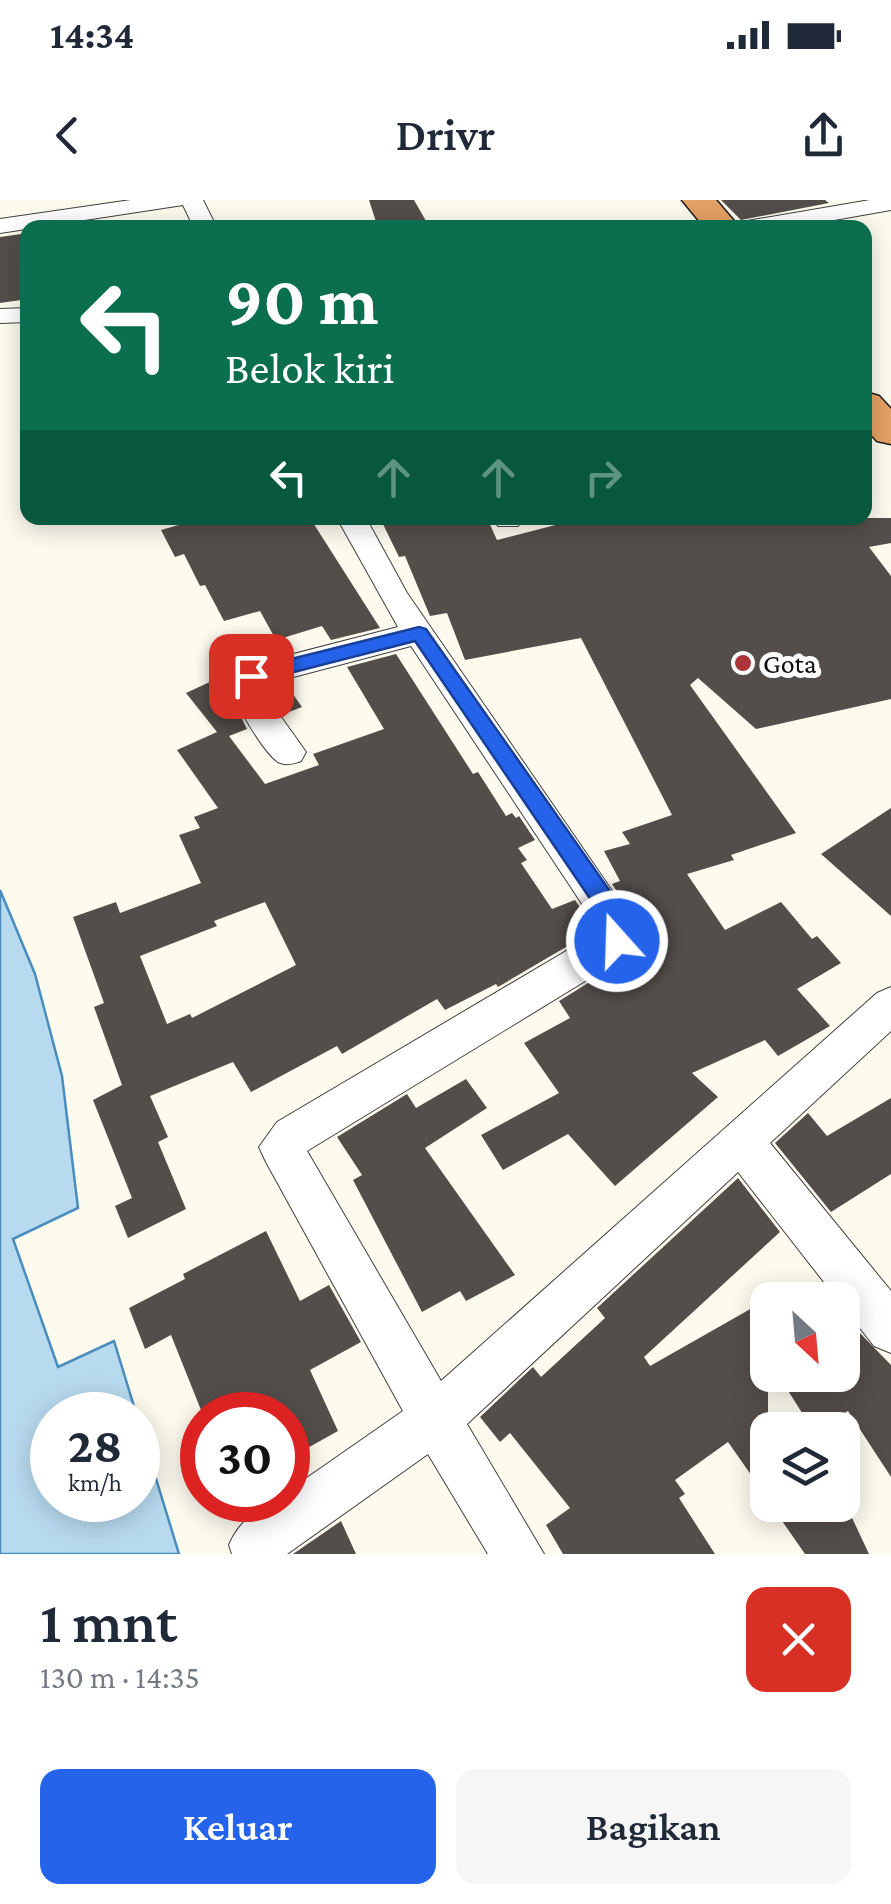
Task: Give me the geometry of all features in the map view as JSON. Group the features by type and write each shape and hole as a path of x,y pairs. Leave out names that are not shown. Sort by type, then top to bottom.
{"highway":[{"path":"678,200 697,220"},
{"path":"698,200 717,220"},
{"path":"872,382 891,402"},
{"path":"872,412 891,432"}],"street":[{"path":"41,220 176,200"},
{"path":"793,220 891,203"},
{"path":"356,525 394,597 620,930 617,941 292,1136 281,1147 435,1420 518,1554"},
{"path":"289,752 248,695 246,680 419,634"},
{"path":"255,1545 435,1420 891,1005"},
{"path":"741,1141 891,1329"}],"water":[{"path":"0,890 35,974 62,1076 78,1208 13,1239 58,1367 114,1341 130,1392 30,1392 30,1522 160,1522 160,1492 179,1554 0,1554"}],"building":[{"path":"369,200 414,200 425,220 375,220"},
{"path":"721,200 825,200 829,203 741,220"},
{"path":"20,234 20,300 0,303 0,237"},
{"path":"872,518 891,518 891,543 869,547 891,576 891,699 756,729 698,678 690,685 796,833 731,855 734,860 687,874 725,930 781,902 812,939 817,936 841,963 797,989 830,1026 778,1056 765,1040 692,1073 718,1097 615,1186 568,1134 503,1170 481,1135 559,1093 524,1043 570,1018 559,1001 635,954 642,928 612,884 620,881 604,851 630,844 622,832 672,815 581,638 465,660 447,613 430,616 405,556 399,557 383,525 490,525 497,540 555,525 872,525"},
{"path":"178,525 314,525 380,628 331,640 322,626 276,640 260,611 224,621 184,554 175,557 161,530"},
{"path":"396,654 473,774 478,772 506,816 519,816 535,840 518,848 527,860 521,863 552,909 575,900 595,930 498,987 496,984 445,1010 437,999 342,1054 337,1046 251,1092 233,1062 150,1096 168,1137 158,1142 186,1209 128,1238 115,1206 132,1198 93,1100 122,1085 94,1007 104,1003 73,917 116,902 120,913 201,883 179,835 200,828 194,817 218,808 177,750 217,732 186,693 227,674 228,691 247,729 229,736 265,784 319,765 313,754 384,729 347,667","holes":["265,902 296,965 192,1018 190,1014 167,1024 140,956"]},
{"path":"285,683 302,707 284,714 267,688"},
{"path":"891,808 891,916 821,854"},
{"path":"466,1079 487,1108 425,1148 515,1275 466,1301 460,1291 422,1312 353,1180 362,1175 337,1137 407,1094 416,1108"},
{"path":"891,1098 891,1174 831,1212 775,1143 808,1113 827,1136"},
{"path":"738,1178 780,1232 644,1357 650,1366 750,1309 750,1392 768,1392 768,1412 750,1412 750,1473 728,1442 675,1480 685,1494 679,1498 715,1554 563,1554 546,1525 570,1508 510,1433 500,1442 480,1417 533,1367 541,1377 605,1318 597,1308"},
{"path":"266,1231 300,1301 329,1285 361,1342 310,1370 338,1431 310,1447 310,1392 194,1392 171,1335 145,1349 129,1308 185,1279 183,1274"},
{"path":"860,1333 891,1365 891,1477 860,1429 860,1412 802,1412 789,1392 860,1392"},
{"path":"341,1521 356,1554 293,1554"},
{"path":"783,1522 854,1522 869,1554 805,1554"}],"place":[{"name":"Gota","path":"743,663"}],"route":[{"path":"251,676 419,634 616,918 620,930 617,941"}]}
